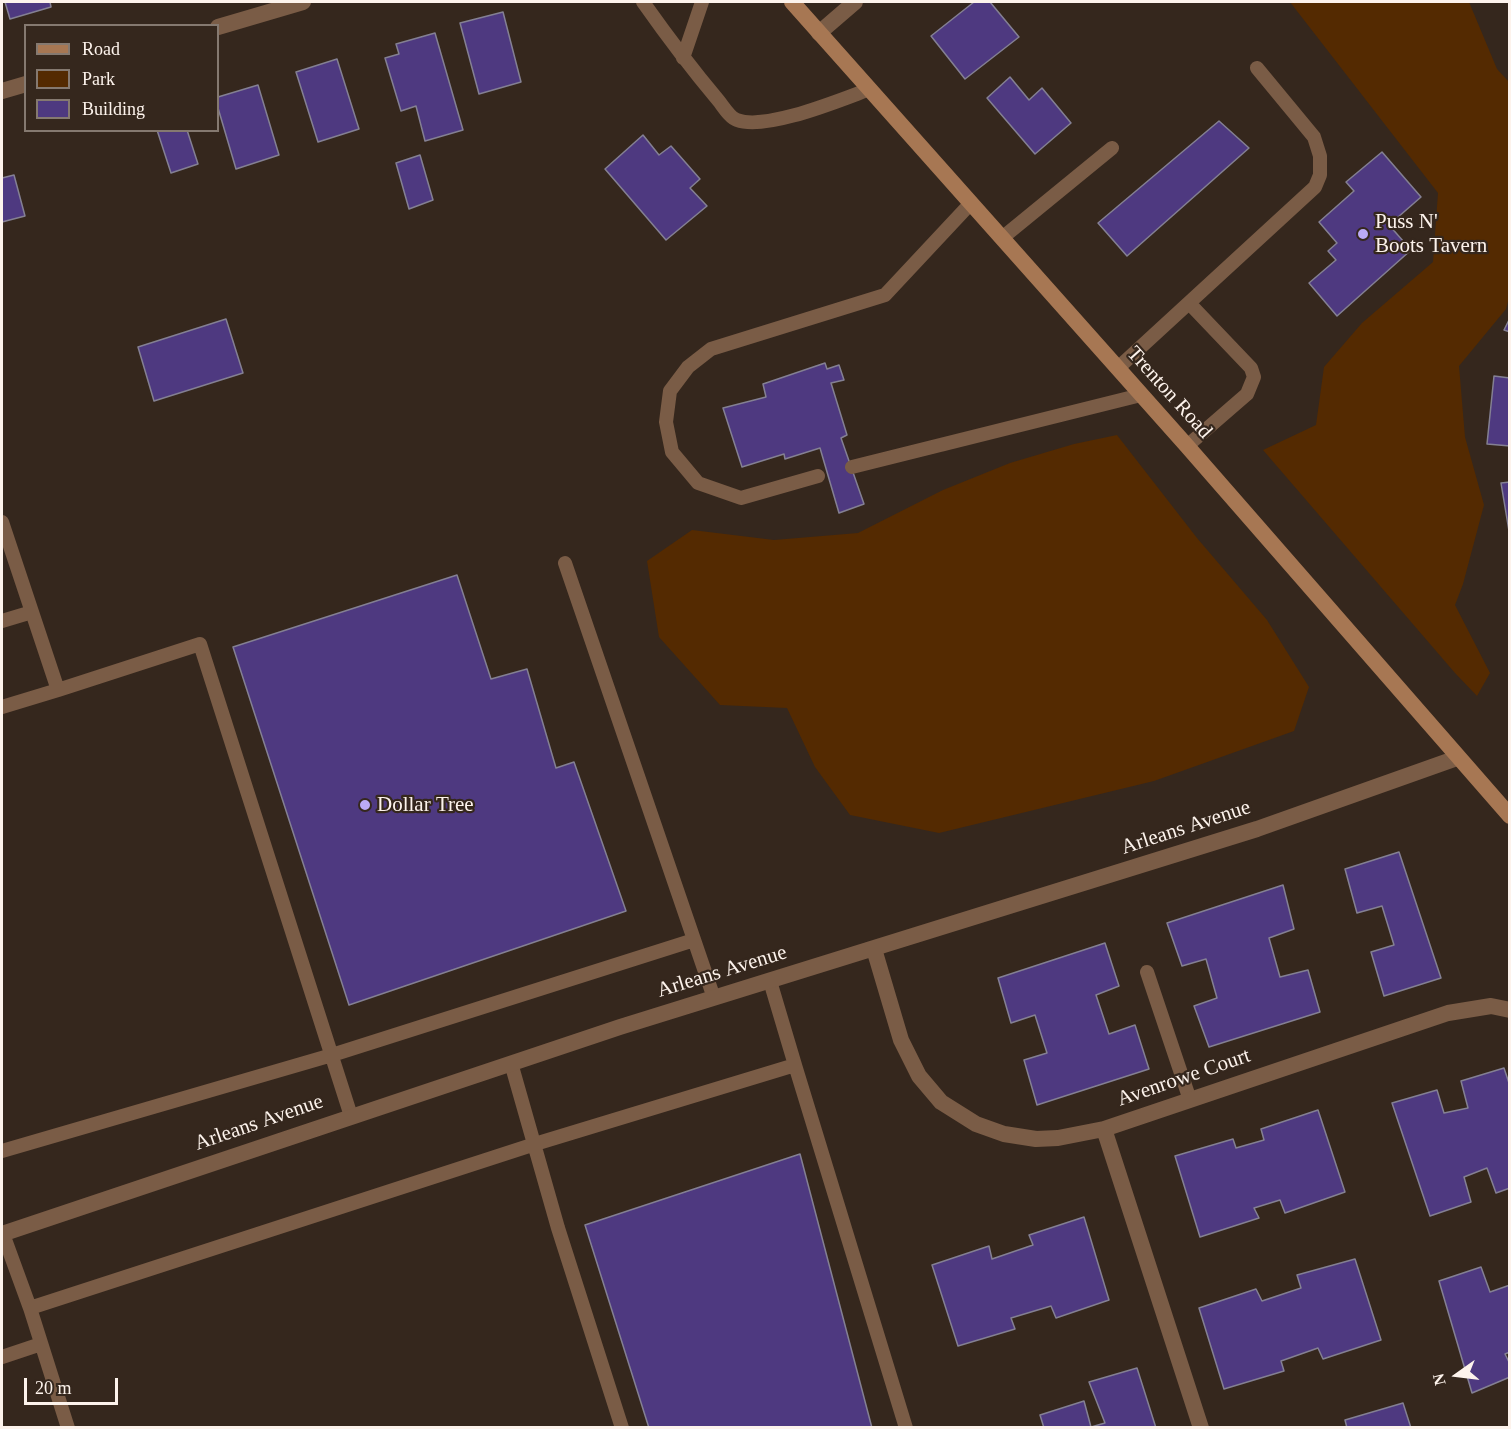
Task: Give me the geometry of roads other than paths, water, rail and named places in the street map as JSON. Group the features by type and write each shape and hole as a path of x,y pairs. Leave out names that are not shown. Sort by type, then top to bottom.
{"main road":[{"name":"Trenton Road","path":"792,2 1187,446 1509,816"}],"street":[{"path":"219,27 303,2"},
{"path":"819,33 855,2"},
{"path":"2,91 24,85"},
{"name":"Arleans Avenue","path":"2,1234 511,1063 1257,829 1457,758"},
{"path":"873,949 901,1040 919,1076 941,1102 976,1124 1004,1134 1036,1139 1058,1138 1104,1129"},
{"name":"Avenrowe Court","path":"1201,1428 1104,1129 1448,1013 1491,1006 1509,1010"}],"lane":[{"path":"643,2 683,58 734,120 769,121 818,108 870,89"},
{"path":"683,58 702,2"},
{"path":"1118,368 1315,187 1320,176 1320,156 1314,137 1257,68"},
{"path":"1002,238 1112,147"},
{"path":"818,476 741,498 698,483 672,452 666,422 670,391 688,368 711,349 885,295 971,203"},
{"path":"1187,446 1247,394 1254,377 1251,368 1190,303"},
{"path":"852,467 1142,395"},
{"path":"2,522 58,690"},
{"path":"565,563 714,998"},
{"path":"2,621 32,612"},
{"path":"2,707 200,644 351,1116"},
{"path":"2,1150 332,1055 694,940"},
{"path":"1147,972 1190,1100"},
{"path":"770,981 906,1428"},
{"path":"511,1063 558,1228 622,1428"},
{"path":"30,1308 535,1144 795,1065"},
{"path":"2,1234 30,1308 68,1428"},
{"path":"2,1357 41,1344"}],"place":[{"name":"Puss N' Boots Tavern","path":"1363,234"},
{"name":"Dollar Tree","path":"365,805"}]}
